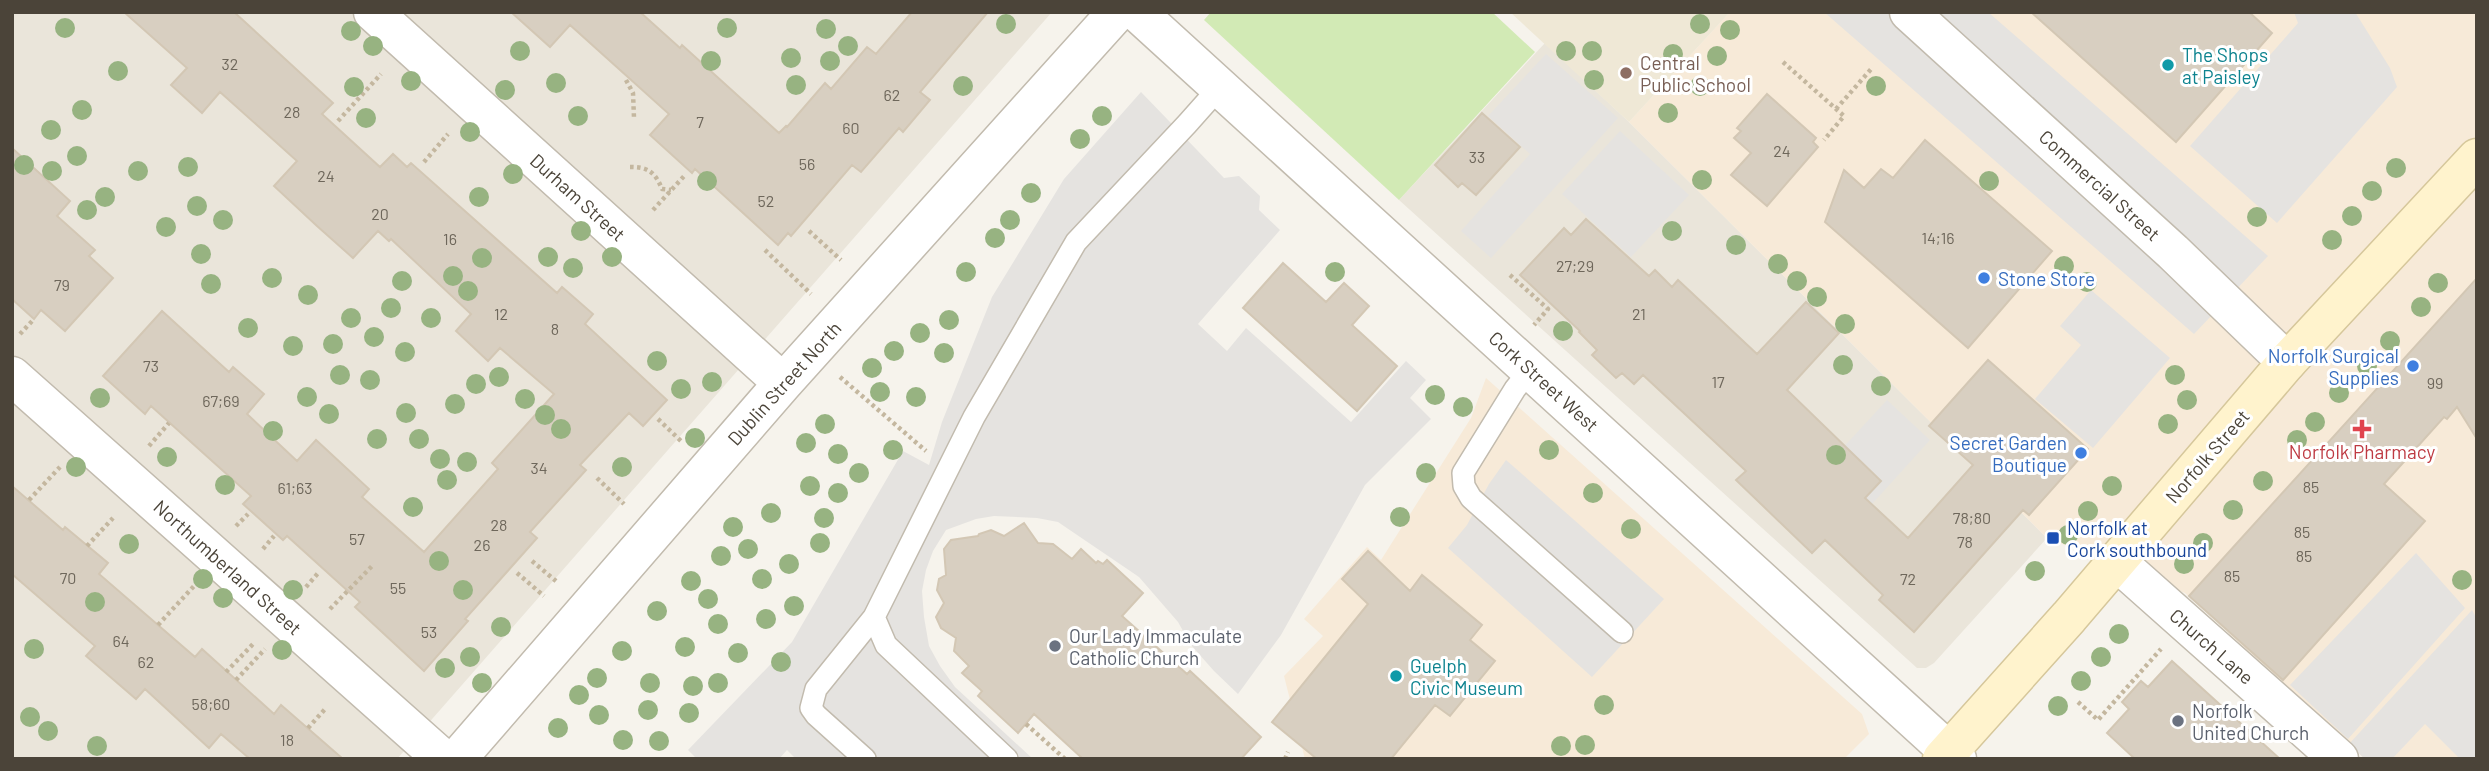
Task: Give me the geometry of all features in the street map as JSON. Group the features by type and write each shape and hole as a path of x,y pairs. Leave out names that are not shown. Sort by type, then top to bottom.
{"main road":[{"name":"Norfolk Street","path":"1950,756 2287,362 2477,158"}],"street":[{"name":"Durham Street","path":"373,12 783,383"},
{"name":"Dublin Street North","path":"457,759 783,383 1117,12"},
{"name":"Cork Street West","path":"1137,12 1531,369 1950,756"},
{"name":"Commercial Street","path":"1909,12 2173,252 2287,362"},
{"name":"Northumberland Street","path":"12,376 443,759"},
{"name":"Church Lane","path":"2116,561 2339,759"}],"lane":[{"path":"864,759 811,708 816,689 874,617 974,417 1076,242 1219,88"},
{"path":"1531,369 1515,389 1463,473 1464,486 1471,498 1622,632"},
{"path":"874,617 886,645 1007,759"}],"path":[{"path":"1783,62 1844,116 1824,140"},
{"path":"1836,109 1873,67"},
{"path":"338,121 381,74"},
{"path":"626,80 633,93 634,118"},
{"path":"424,162 448,134"},
{"path":"630,167 645,167 655,175 662,189 671,190"},
{"path":"653,210 686,174"},
{"path":"809,231 841,260"},
{"path":"765,250 811,294"},
{"path":"1510,275 1548,309 1531,328"},
{"path":"20,334 34,319"},
{"path":"834,371 905,432"},
{"path":"658,419 681,441"},
{"path":"147,448 169,423"},
{"path":"29,500 61,467"},
{"path":"597,478 624,504"},
{"path":"236,527 248,514"},
{"path":"87,546 116,515"},
{"path":"262,551 274,536"},
{"path":"532,561 556,581"},
{"path":"304,635 374,564"},
{"path":"305,588 319,572"},
{"path":"516,573 544,596"},
{"path":"158,625 195,585"},
{"path":"226,672 257,640"},
{"path":"236,680 266,648"},
{"path":"2078,702 2098,720 2150,662"},
{"path":"308,728 329,705"},
{"path":"1026,724 1065,759"},
{"path":"1285,759 1288,752"}],"shaded area":[{"path":"12,12 1052,12 397,759 12,759"},
{"name":"Central Public School","path":"1510,12 1730,12 1629,122"},
{"path":"1730,12 2477,12 2477,759 2365,759 2185,593 2047,538 1629,122"},
{"path":"1824,12 1988,12 2268,256 2194,334"},
{"path":"2294,12 2355,12 2390,68 2397,87 2277,223 2190,146 2298,23"},
{"path":"1545,43 1629,122 2047,538 1934,663 1926,668 1917,668 1399,200"},
{"path":"1546,54 1618,118 1491,258 1461,231 1530,154 1488,116"},
{"path":"1141,92 1224,178 1239,176 1260,196 1259,210 1280,230 1198,324 1227,351 1246,328 1351,422 1406,361 1426,380 1410,398 1431,419 1365,485 1281,635 1238,694 1191,645 1178,622 1139,577 1058,522 994,516 976,519 946,530 933,551 926,570 922,591 924,617 929,646 955,687 1033,759 796,759 787,750 779,759 697,759 688,750 792,642 903,451 929,465 942,422 992,297 1064,179"},
{"path":"1620,131 1689,195 1631,257 1562,194"},
{"path":"2091,290 2170,358 2093,448 2035,399 2081,345 2060,326"},
{"path":"1486,378 1862,714 1869,734 1844,759 1305,759 1284,676 1323,636 1304,619 1367,547 1381,560 1471,418"},
{"path":"1887,400 1930,440 1872,504 1828,464"},
{"path":"1506,460 1664,599 1592,677 1448,548 1467,525 1489,484"},
{"path":"2416,553 2465,608 2348,739 2290,685"},
{"path":"2472,610 2477,619 2477,759 2460,759 2425,724 2392,759 2365,759 2349,744"}],"green space":[{"path":"1211,12 1492,12 1535,52 1399,200 1204,20"}],"building":[{"path":"124,12 234,12 333,103 322,114 380,167 393,154 407,167 411,163 557,293 562,287 593,314 585,324 667,400 643,426 629,413 580,465 586,470 530,532 537,538 465,619 468,621 424,671 355,607 360,602 287,536 283,540 243,504 251,496 151,406 145,414 103,376 162,311 229,372 233,367 264,394 247,414 297,461 316,440 369,489 362,497 424,552 498,469 492,463 554,394 500,348 488,361 456,331 471,314 391,239 389,241 378,231 353,258 274,186 297,161 220,92 202,113 171,85 187,68"},
{"path":"511,12 640,12 680,48 682,45 779,133 825,83 831,89 867,47 876,54 912,12 988,12 920,92 930,100 903,132 899,128 861,172 852,165 791,236 788,233 778,245 695,169 692,173 650,135 669,114 570,25 550,47"},
{"name":"The Shops at Paisley","path":"2031,12 2249,12 2272,33 2176,142"},
{"path":"1767,94 1816,138 1813,142 1818,147 1767,206 1731,175 1751,153 1734,138 1741,131 1737,128"},
{"path":"1482,113 1520,147 1476,195 1462,183 1458,187 1435,165"},
{"path":"1925,140 2052,251 1968,348 1825,222 1844,170 1864,188 1881,169 1893,178"},
{"path":"12,148 70,201 57,216 95,250 89,256 113,278 65,331 41,310 34,319 12,299"},
{"path":"1586,219 1649,276 1655,270 1672,287 1678,280 1757,354 1806,302 1839,333 1787,390 1881,481 1865,498 1908,538 1973,465 1929,426 1988,360 2088,449 2029,515 2023,510 1914,632 1879,600 1883,595 1825,540 1812,553 1736,480 1746,471 1643,375 1634,384 1622,373 1616,378 1592,355 1597,350 1580,331 1520,275 1564,228 1571,235"},
{"path":"1283,263 1326,302 1344,283 1369,306 1352,325 1397,366 1357,411 1243,308"},
{"path":"2477,278 2477,439 2457,407 2447,419 2444,417 2384,484 2425,521 2283,680 2189,596"},
{"path":"12,486 63,530 65,527 108,563 99,574 195,657 202,649 274,714 281,705 343,759 250,759 221,734 209,748 145,689 136,699 86,656 95,646 12,574"},
{"name":"Our Lady Immaculate Catholic Church","path":"1024,523 1038,543 1053,544 1072,559 1081,549 1096,563 1098,561 1103,564 1107,560 1143,593 1122,616 1187,674 1190,671 1261,737 1241,759 1083,759 1034,714 1018,733 978,696 982,691 962,673 969,666 954,651 956,638 941,628 936,617 944,603 937,590 939,579 946,575 944,549 951,540 978,536 991,530 1004,536"},
{"name":"Guelph Civic Museum","path":"1368,551 1410,591 1422,575 1482,625 1470,640 1495,661 1450,716 1435,705 1391,759 1317,759 1272,722 1368,604 1342,579"},
{"name":"Norfolk United Church","path":"2172,661 2280,759 2135,759 2107,733 2129,709 2122,702 2141,681 2148,687"}],"place":[{"name":"The Shops at Paisley","path":"2168,65"},
{"name":"Central Public School","path":"1626,73"},
{"name":"Stone Store","path":"1984,278"},
{"name":"Norfolk Surgical Supplies","path":"2413,366"},
{"name":"Norfolk Pharmacy","path":"2362,429"},
{"name":"Secret Garden Boutique","path":"2081,453"},
{"name":"Norfolk at Cork southbound","path":"2053,538"},
{"name":"Our Lady Immaculate Catholic Church","path":"1055,646"},
{"name":"Guelph Civic Museum","path":"1396,676"},
{"name":"Norfolk United Church","path":"2178,721"}]}
